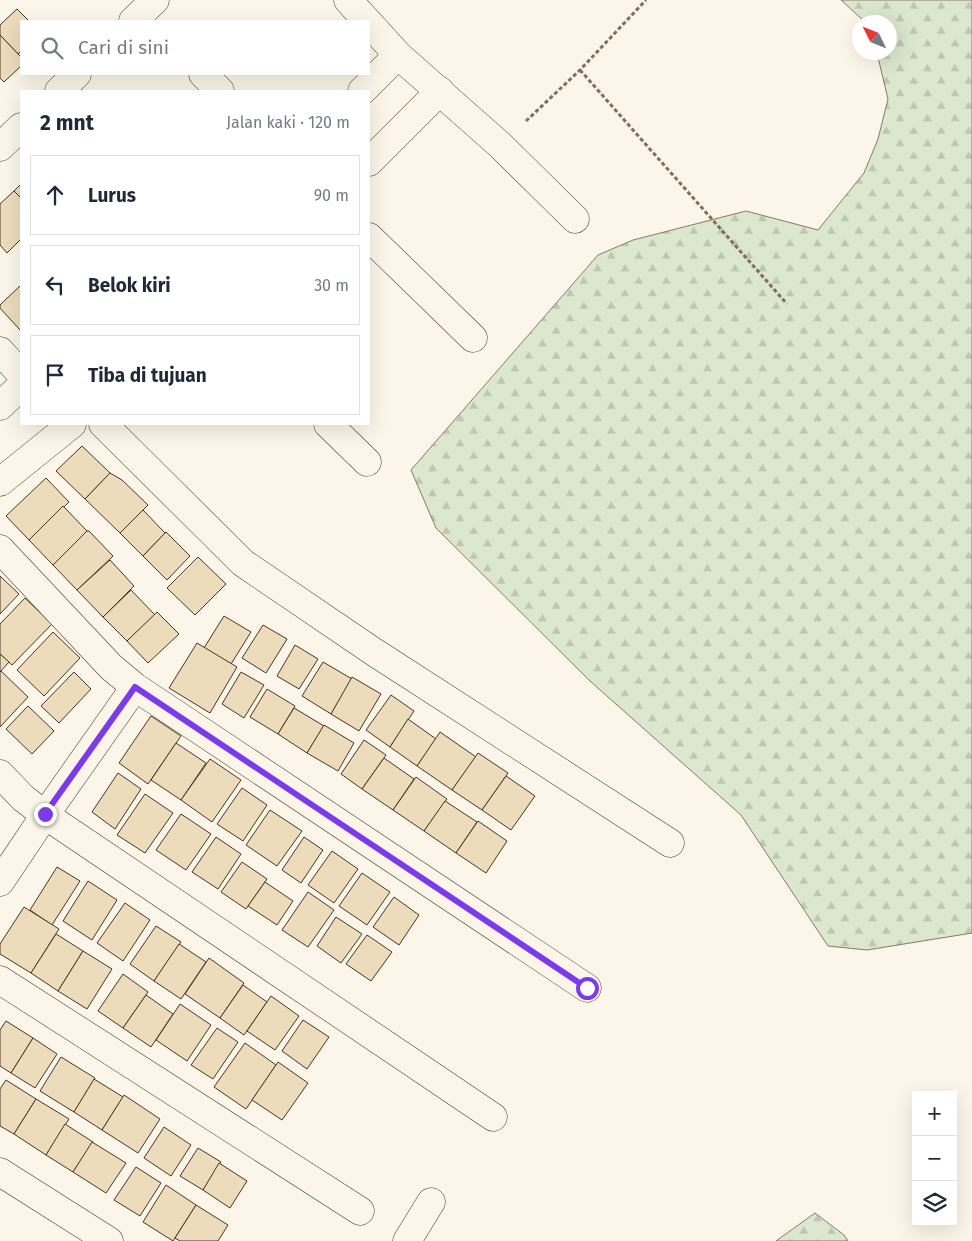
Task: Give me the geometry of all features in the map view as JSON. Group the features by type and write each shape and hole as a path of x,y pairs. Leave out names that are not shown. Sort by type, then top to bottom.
{"street":[{"path":"348,0 366,20"},
{"path":"370,24 398,55 500,145 575,219"},
{"path":"363,90 398,55"},
{"path":"60,90 77,75"},
{"path":"204,75 219,90"},
{"path":"370,161 440,91"},
{"path":"0,147 20,128"},
{"path":"370,238 473,338"},
{"path":"0,350 20,373"},
{"path":"0,406 20,387"},
{"path":"104,425 243,563 374,652 670,843"},
{"path":"329,425 368,462"},
{"path":"0,482 64,426"},
{"path":"0,549 112,667 135,687 587,988"},
{"path":"0,882 45,814 135,687"},
{"path":"0,774 23,798 45,814 493,1117"},
{"path":"0,980 360,1211"},
{"path":"0,1172 109,1241"},
{"path":"407,1241 431,1202"}],"path":[{"path":"500,145 580,70 646,0"},
{"path":"580,70 787,304"}],"green space":[{"path":"841,0 972,0 972,933 867,950 828,946 741,815 590,681 436,528 411,470 598,255 633,240 746,211 818,230 864,173 878,139 888,99 879,60 897,60 897,15 857,15"},
{"path":"815,1213 844,1235 848,1241 776,1241"}],"building":[{"path":"17,9 28,20 20,20 20,52 18,54 0,35 0,25"},
{"path":"0,35 20,56 20,67 4,82 0,78"},
{"path":"20,185 20,197 14,191"},
{"path":"14,191 20,197 20,240 7,253 0,245 0,204"},
{"path":"20,286 20,330 0,308 0,305"},
{"path":"82,446 110,473 85,499 56,471"},
{"path":"110,473 122,480 148,505 120,533 85,499"},
{"path":"46,478 69,502 29,540 6,516"},
{"path":"63,506 87,531 53,565 29,540"},
{"path":"143,510 165,533 143,556 120,533"},
{"path":"87,531 113,556 77,590 53,565"},
{"path":"166,532 190,556 167,580 143,556"},
{"path":"198,557 226,584 195,615 167,588"},
{"path":"110,560 134,586 103,617 77,590"},
{"path":"0,576 19,594 0,614"},
{"path":"131,590 155,615 127,641 103,617"},
{"path":"25,598 52,624 12,665 0,654 0,624"},
{"path":"157,612 179,634 148,663 127,641"},
{"path":"224,616 251,632 231,664 204,648"},
{"path":"263,625 287,639 266,673 242,658"},
{"path":"53,632 80,658 44,696 17,670"},
{"path":"197,643 237,667 210,713 169,688"},
{"path":"295,645 318,659 299,689 277,676"},
{"path":"0,654 9,662 0,672"},
{"path":"323,662 352,679 331,714 302,696"},
{"path":"0,672 28,697 0,727"},
{"path":"74,672 91,689 59,723 41,706"},
{"path":"241,672 264,685 244,718 222,704"},
{"path":"352,677 381,694 359,731 331,714"},
{"path":"267,689 295,706 278,734 250,717"},
{"path":"391,695 414,711 390,747 366,730"},
{"path":"28,706 54,731 32,754 6,729"},
{"path":"294,708 324,726 307,753 278,734"},
{"path":"151,716 181,736 148,784 119,763"},
{"path":"408,719 436,739 417,766 390,747"},
{"path":"324,725 354,743 338,771 307,753"},
{"path":"440,732 476,757 452,790 417,766"},
{"path":"364,740 386,755 362,789 341,774"},
{"path":"176,743 206,763 181,800 151,780"},
{"path":"478,753 508,773 482,810 452,790"},
{"path":"384,758 414,779 393,810 362,789"},
{"path":"210,759 241,780 212,822 181,800"},
{"path":"118,773 141,789 115,829 92,812"},
{"path":"506,776 535,796 511,830 482,810"},
{"path":"416,777 447,799 424,831 393,810"},
{"path":"242,788 267,805 243,841 217,824"},
{"path":"145,794 173,813 145,853 117,835"},
{"path":"445,801 477,822 456,853 424,831"},
{"path":"270,810 302,831 277,866 246,845"},
{"path":"181,814 211,834 186,870 156,850"},
{"path":"478,821 507,841 486,873 456,853"},
{"path":"216,837 241,854 218,889 192,872"},
{"path":"304,837 323,850 301,883 282,870"},
{"path":"332,851 358,869 334,903 308,885"},
{"path":"242,862 267,879 246,909 221,892"},
{"path":"57,867 80,881 52,925 30,910"},
{"path":"362,873 390,892 367,925 339,906"},
{"path":"88,881 117,900 92,940 63,921"},
{"path":"265,882 293,901 277,925 248,906"},
{"path":"308,892 334,910 308,947 282,930"},
{"path":"394,897 419,915 399,945 373,927"},
{"path":"125,903 150,920 123,961 97,943"},
{"path":"24,907 59,929 31,973 0,954 0,944"},
{"path":"336,917 362,934 341,963 317,946"},
{"path":"156,926 181,942 154,981 130,964"},
{"path":"56,934 83,951 58,991 31,973"},
{"path":"367,935 392,952 371,981 346,964"},
{"path":"179,944 206,962 181,999 154,981"},
{"path":"83,951 112,969 87,1009 58,991"},
{"path":"209,958 244,983 220,1018 185,994"},
{"path":"123,974 148,992 123,1028 98,1011"},
{"path":"243,985 267,1002 244,1035 220,1018"},
{"path":"146,995 173,1014 151,1047 123,1028"},
{"path":"271,996 299,1016 275,1050 247,1031"},
{"path":"180,1004 211,1025 187,1061 156,1040"},
{"path":"303,1020 329,1037 307,1069 282,1051"},
{"path":"6,1021 33,1038 11,1073 0,1066 0,1030"},
{"path":"217,1028 238,1042 213,1079 191,1065"},
{"path":"33,1038 57,1054 35,1088 11,1073"},
{"path":"245,1043 276,1065 246,1109 214,1087"},
{"path":"61,1057 95,1078 74,1112 40,1091"},
{"path":"278,1062 308,1083 282,1120 252,1100"},
{"path":"94,1079 123,1097 102,1130 74,1112"},
{"path":"6,1080 36,1099 14,1134 0,1126 0,1089"},
{"path":"124,1095 160,1119 138,1153 102,1130"},
{"path":"36,1099 69,1119 46,1155 14,1134"},
{"path":"65,1124 93,1142 73,1172 46,1155"},
{"path":"164,1127 191,1145 171,1176 144,1158"},
{"path":"92,1142 126,1163 106,1193 73,1172"},
{"path":"198,1148 221,1162 203,1190 180,1176"},
{"path":"219,1163 247,1181 230,1208 203,1190"},
{"path":"136,1167 161,1183 140,1216 114,1200"},
{"path":"166,1185 196,1205 173,1241 143,1222"},
{"path":"196,1205 228,1225 218,1241 180,1241 175,1238"}],"route":[{"path":"45,814 135,687 587,988"}]}
